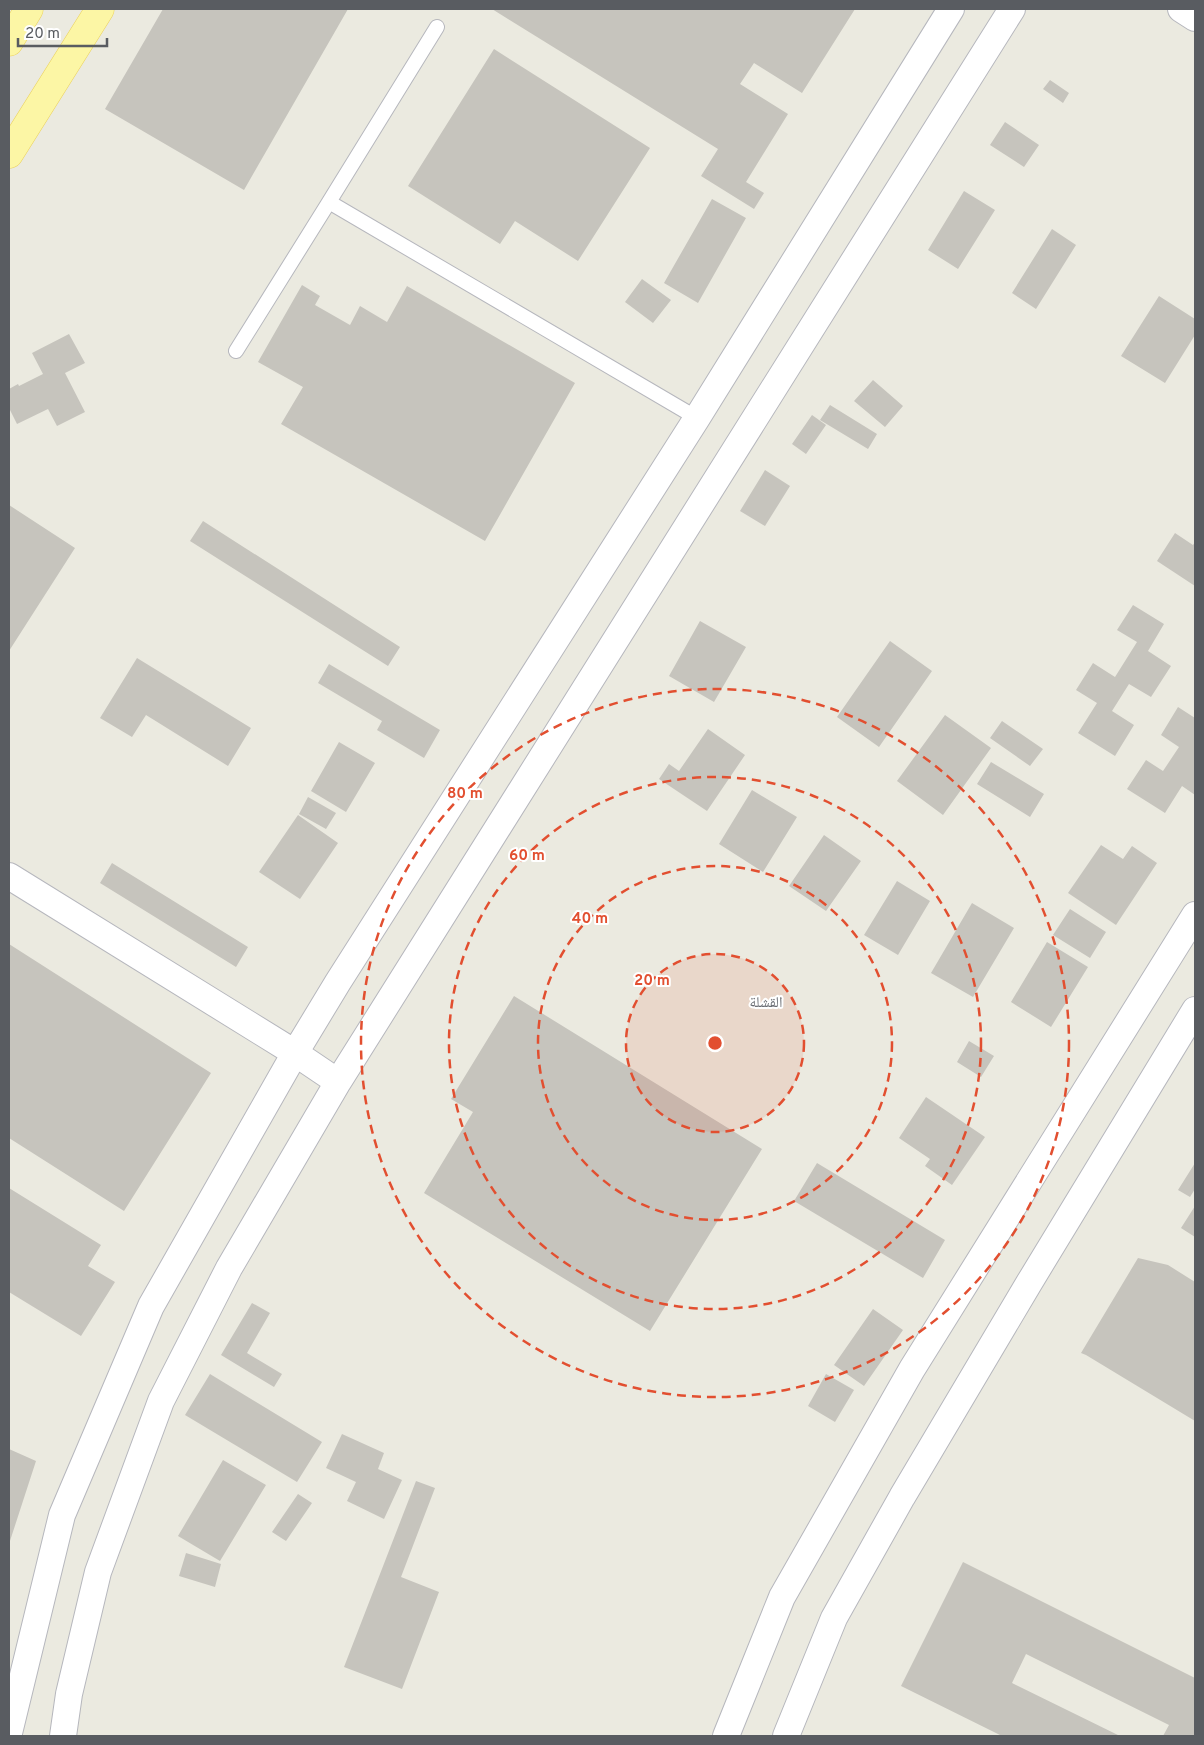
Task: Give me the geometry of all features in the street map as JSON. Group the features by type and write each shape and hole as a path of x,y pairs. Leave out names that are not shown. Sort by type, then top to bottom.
{"main road":[{"path":"9,42 29,9"},
{"path":"9,154 100,9"}],"street":[{"path":"9,1733 62,1515 151,1306 295,1053 338,982 697,418 951,9"},
{"path":"63,1736 69,1694 98,1572 162,1401 229,1268 338,1082 1012,9"},
{"path":"1181,9 1195,18"},
{"path":"9,876 295,1053 338,1082"},
{"path":"726,1736 782,1597 912,1369 1195,915"},
{"path":"786,1736 834,1618 902,1497 1029,1283 1195,1010"}],"lane":[{"path":"236,351 437,27"},
{"path":"330,202 697,418"}],"building":[{"path":"163,9 348,9 244,190 105,109"},
{"path":"492,9 855,9 802,93 754,63 740,84 788,114 746,182 764,193 754,209 701,176 718,149"},
{"path":"494,49 650,148 578,261 515,221 500,244 408,186"},
{"path":"1050,80 1069,93 1063,103 1043,89"},
{"path":"1005,122 1039,145 1024,167 990,145"},
{"path":"964,191 995,210 958,269 928,250"},
{"path":"712,199 746,218 698,303 664,283"},
{"path":"1052,229 1076,245 1036,309 1012,293"},
{"path":"642,279 671,300 653,323 625,302"},
{"path":"302,285 320,296 315,305 350,325 360,306 387,322 407,286 575,383 485,541 281,424 303,387 258,362"},
{"path":"1159,296 1195,319 1195,335 1165,383 1121,356"},
{"path":"69,334 85,363 65,373 85,412 57,426 48,409 17,424 9,408 9,389 43,374 32,353"},
{"path":"873,380 903,406 885,427 854,401"},
{"path":"830,405 877,434 868,449 820,420"},
{"path":"812,415 826,425 806,454 792,444"},
{"path":"765,470 790,486 765,526 740,511"},
{"path":"9,505 75,548 9,651"},
{"path":"203,521 400,647 388,666 190,541"},
{"path":"1175,533 1193,545 1195,542 1195,586 1157,561"},
{"path":"1133,605 1164,624 1148,651 1171,666 1151,697 1129,684 1112,711 1134,725 1115,756 1078,733 1097,703 1076,690 1093,663 1115,677 1137,642 1117,630"},
{"path":"700,621 746,647 714,702 669,676"},
{"path":"890,641 932,671 879,747 837,717"},
{"path":"137,658 251,728 228,766 146,715 132,737 100,718"},
{"path":"329,664 440,730 424,758 377,730 382,721 318,683"},
{"path":"1178,707 1195,718 1195,795 1182,786 1165,813 1127,789 1146,760 1163,771 1179,747 1161,735"},
{"path":"945,715 991,748 943,815 897,781"},
{"path":"1002,721 1043,749 1030,766 990,738"},
{"path":"708,729 745,755 707,811 659,779 669,764 679,771"},
{"path":"339,742 375,763 346,812 311,791"},
{"path":"991,762 1044,794 1030,817 977,784"},
{"path":"752,790 797,817 763,872 719,844"},
{"path":"308,797 336,813 326,829 299,814"},
{"path":"298,815 338,843 300,899 259,872"},
{"path":"824,835 861,861 826,911 789,886"},
{"path":"1101,845 1123,859 1132,846 1157,863 1116,925 1068,893"},
{"path":"112,863 248,947 236,967 100,883"},
{"path":"897,881 930,901 898,955 864,935"},
{"path":"972,903 1014,928 973,997 931,973"},
{"path":"1070,909 1106,932 1090,958 1053,935"},
{"path":"1047,942 1088,967 1051,1027 1011,1002"},
{"path":"9,944 211,1073 124,1211 9,1138"},
{"path":"514,996 762,1149 650,1331 424,1193 473,1112 451,1099"},
{"path":"969,1041 994,1056 981,1077 957,1062"},
{"path":"926,1097 985,1137 952,1185 925,1166 930,1159 899,1138"},
{"path":"817,1163 945,1240 923,1278 794,1201"},
{"path":"1195,1163 1195,1189 1190,1197 1178,1190"},
{"path":"9,1188 101,1245 88,1266 115,1282 81,1336 9,1292"},
{"path":"1195,1206 1195,1237 1181,1228"},
{"path":"1138,1258 1168,1265 1195,1282 1195,1421 1081,1353"},
{"path":"252,1303 270,1313 247,1353 282,1374 274,1387 221,1355"},
{"path":"873,1309 903,1330 864,1386 834,1365"},
{"path":"210,1374 322,1442 297,1482 185,1415"},
{"path":"826,1374 854,1390 835,1422 808,1406"},
{"path":"342,1434 384,1453 378,1469 402,1480 384,1519 347,1501 356,1482 326,1468"},
{"path":"9,1449 36,1461 9,1544"},
{"path":"223,1460 266,1485 220,1561 178,1536"},
{"path":"416,1481 435,1488 401,1577 439,1592 402,1689 344,1667"},
{"path":"298,1494 312,1503 286,1541 272,1532"},
{"path":"186,1553 221,1564 215,1587 179,1576"},
{"path":"963,1562 1195,1678 1195,1736 1163,1736 1169,1725 1026,1654 1012,1683 1120,1736 1002,1736 901,1686"}],"district":[{"name":"القشلة","path":"766,1002"}]}
